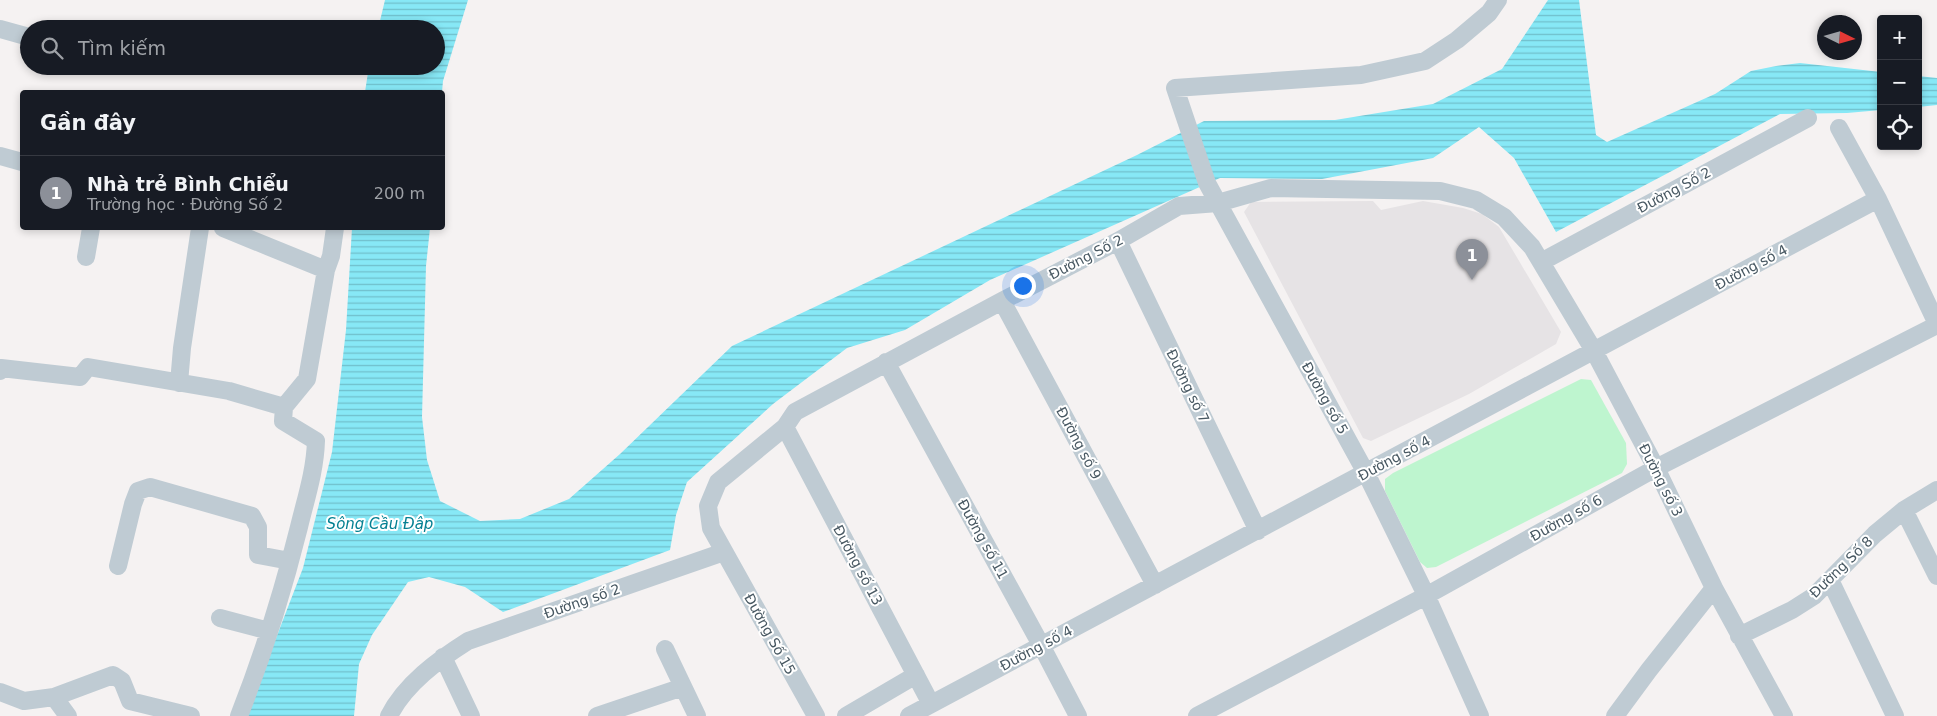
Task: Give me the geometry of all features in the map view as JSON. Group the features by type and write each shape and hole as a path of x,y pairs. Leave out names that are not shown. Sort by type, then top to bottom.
{"street":[{"name":"Đường số 5","path":"1480,716 1426,595 1366,473 1207,183 1175,88 1361,75 1425,61 1457,40 1489,14 1498,0"},
{"path":"0,29 20,35"},
{"name":"Đường Số 2","path":"724,552 711,528 708,506 718,482 785,426 795,412 886,362 1118,241 1179,206 1218,203 1271,188 1440,191 1476,200 1504,217 1537,254 1808,118"},
{"path":"1839,128 1878,199 1937,324"},
{"path":"0,156 20,161"},
{"name":"Đường số 4","path":"909,716 1878,199"},
{"path":"86,256 91,230"},
{"path":"179,383 182,348 200,230"},
{"path":"228,230 326,270"},
{"path":"239,716 269,631 316,462 316,441 283,421 284,407 307,379 335,230"},
{"name":"Đường số 7","path":"1118,241 1258,531"},
{"name":"Đường số 3","path":"1537,254 1594,351 1656,468 1714,588 1784,716"},
{"name":"Đường số 9","path":"1002,301 1155,585"},
{"name":"Đường số 6","path":"1197,716 1426,595 1656,468 1937,324"},
{"name":"Đường số 11","path":"886,362 1078,716"},
{"path":"0,371 1,368 80,377 88,368 229,391 284,407"},
{"name":"Đường số 13","path":"785,426 931,704"},
{"path":"118,566 138,491 150,487 252,516 258,527 258,555 290,561"},
{"name":"Đường Số 8","path":"1739,636 1792,610 1814,596 1876,534 1904,510 1937,490"},
{"path":"1904,510 1937,576"},
{"name":"Đường số 2","path":"389,716 395,704 419,678 443,657 468,641 724,552"},
{"name":"Đường Số 15","path":"724,552 816,716"},
{"path":"1830,580 1895,716"},
{"path":"1615,716 1714,588"},
{"path":"220,618 269,631"},
{"path":"665,649 697,716"},
{"path":"443,657 471,716"},
{"path":"0,692 24,701 54,698 113,675 122,681 130,701 191,716"},
{"path":"846,716 916,675"},
{"path":"597,716 683,687"},
{"path":"54,698 68,716"}],"shaded area":[{"path":"1373,201 1381,210 1423,201 1463,208 1482,214 1499,227 1561,332 1556,344 1469,394 1371,441 1363,438 1244,212 1251,202"}],"green space":[{"path":"1581,379 1591,380 1626,443 1627,464 1622,473 1436,567 1427,568 1420,562 1385,491 1385,479 1393,473"}],"water":[{"path":"385,0 468,0 445,75 445,20 380,20"},
{"name":"Sông Cầu Đập","path":"1548,0 1579,0 1596,135 1607,142 1715,94 1751,71 1800,63 1877,72 1877,110 1847,113 1780,114 1556,232 1514,158 1479,127 1433,158 1322,179 1220,178 990,280 905,330 847,348 773,404 687,482 676,515 670,550 503,612 465,587 429,577 408,582 372,635 359,664 354,716 246,716 303,568 332,452 346,330 352,230 430,230 426,266 422,417 427,460 440,501 480,521 520,519 569,499 620,454 732,346 1137,155 1204,121 1335,120 1433,104 1502,69"},
{"path":"368,75 445,75 442,90 365,90"},
{"path":"1922,76 1937,78 1937,105 1922,107"}],"place":[{"name":"Nhà trẻ Bình Chiểu","path":"1472,280"}]}
